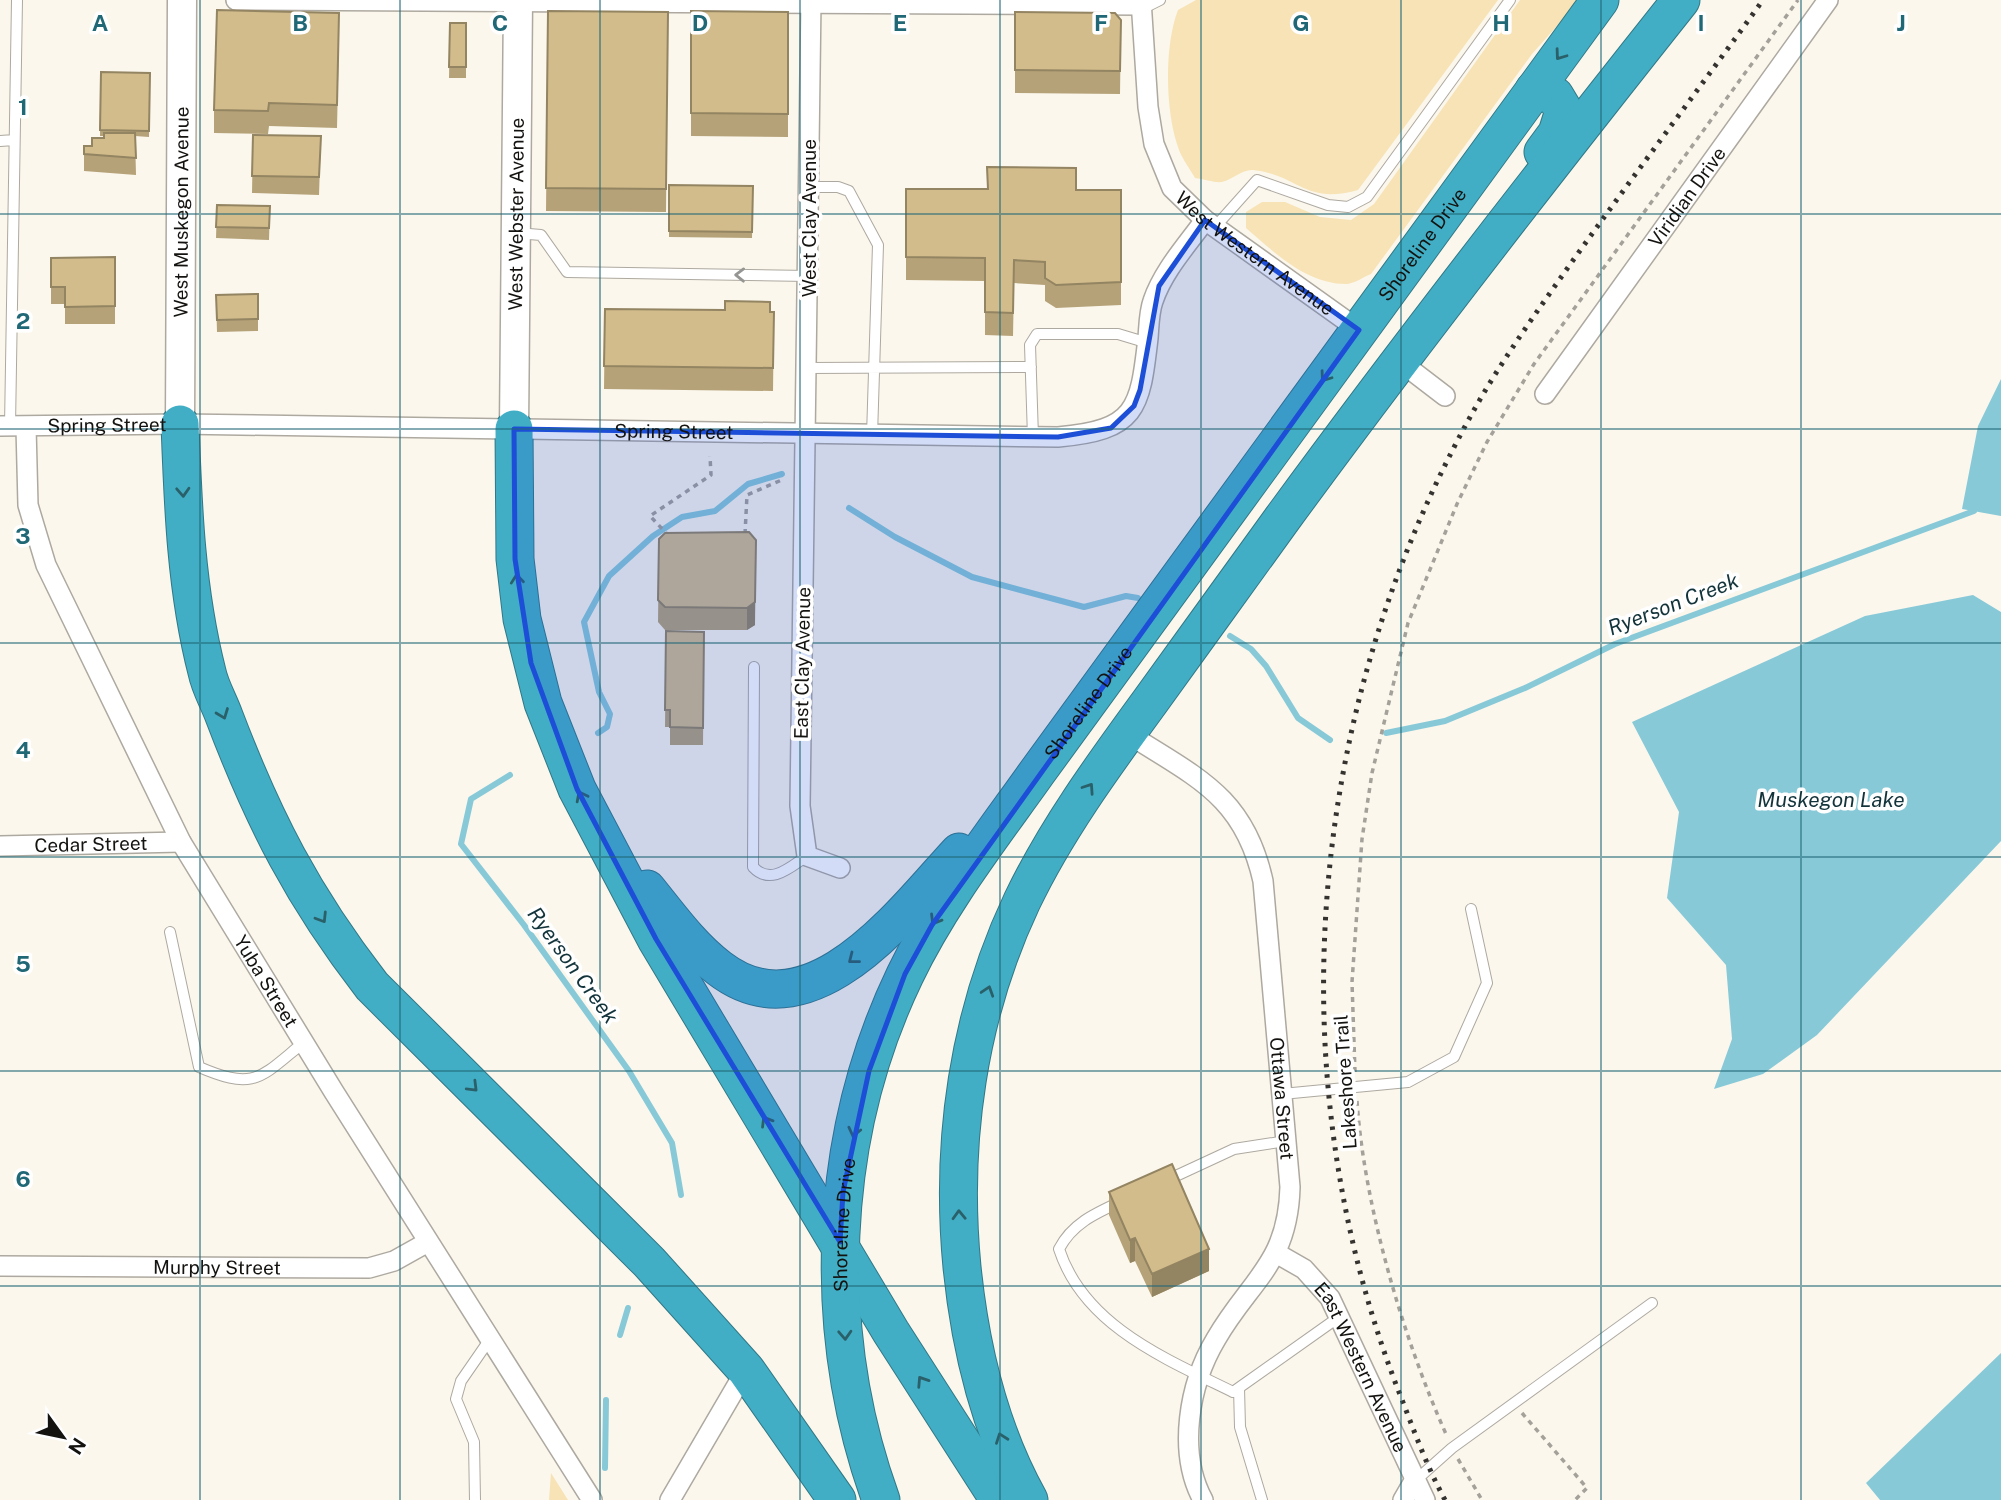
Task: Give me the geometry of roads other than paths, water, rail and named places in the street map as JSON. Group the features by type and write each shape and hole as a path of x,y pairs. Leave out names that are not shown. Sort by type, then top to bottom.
{"highway":[{"name":"Shoreline Drive","path":"881,1500 861,1436 847,1373 840,1242 843,1192 853,1135 886,1018 932,925 1038,771 1601,0"},
{"path":"1029,1500 1000,1439 984,1387 964,1288 957,1177 962,1108 985,1000 1020,904 1064,826 1127,733 1398,360 1681,0"},
{"path":"1398,360 1476,237 1563,122 1561,103 1555,96 1534,90"},
{"path":"180,424 186,554 207,675 250,783 289,864 334,936 372,986 649,1262 746,1370 837,1500"},
{"path":"514,429 515,559 531,663 565,759 656,939 840,1242 891,1332 999,1500"},
{"path":"1127,733 1109,733 1103,728 1103,710 1249,507 1283,435"},
{"path":"602,836 683,933 720,969 737,979 777,989 822,978 861,953 1038,771"}],"main road":[{"name":"West Muskegon Avenue","path":"180,424 182,0"},
{"name":"West Webster Avenue","path":"514,429 518,0"}],"street":[{"path":"236,0 1141,5"},
{"name":"Viridian Drive","path":"1545,394 1828,0"},
{"name":"West Clay Avenue","path":"807,435 811,2"},
{"name":"West Western Avenue","path":"1141,5 1148,107 1154,144 1172,188 1210,223 1359,330"},
{"name":"Spring Street","path":"12,426 180,424 872,436 1033,437 1092,434 1111,428 1124,419 1134,406 1140,390 1152,304 1159,286 1210,223"},
{"path":"1398,360 1444,396"},
{"name":"Yuba Street","path":"12,426 28,505 46,565 181,842 303,1043 592,1500"},
{"name":"East Clay Avenue","path":"807,435 800,806 807,856"},
{"name":"Ottawa Street","path":"1127,733 1226,800 1250,838 1263,881 1286,1141 1289,1211 1276,1253 1216,1338 1200,1376 1190,1422 1189,1452 1203,1500"},
{"name":"Cedar Street","path":"0,846 181,842"},
{"path":"807,856 840,868"},
{"name":"Murphy Street","path":"0,1266 369,1268 394,1261 428,1242"},
{"name":"East Western Avenue","path":"1276,1253 1304,1269 1330,1298 1425,1500"},
{"path":"670,1500 746,1370"},
{"path":"1403,1500 1414,1481"}],"lane":[{"path":"12,426 17,0"},
{"path":"1141,5 1160,0"},
{"path":"1210,223 1257,180 1328,205 1348,207 1367,197 1510,0"},
{"path":"0,141 14,140"},
{"path":"809,187 838,187 849,191 878,245 872,436"},
{"path":"515,233 541,235 567,272 808,276"},
{"path":"1033,437 1030,345 1037,334 1118,334 1147,342"},
{"path":"808,368 1031,368"},
{"path":"754,667 752,867 766,876 778,875 807,856"},
{"path":"1282,1094 1408,1082 1454,1057 1487,983 1471,909"},
{"path":"170,932 199,1067 230,1080 261,1077 303,1043"},
{"path":"1152,1187 1234,1149 1286,1141"},
{"path":"1127,1199 1091,1216 1068,1232 1059,1249 1063,1263 1088,1304 1118,1329 1200,1376 1233,1392 1339,1317"},
{"path":"1414,1481 1452,1448 1652,1303"},
{"path":"475,1500 474,1442 456,1399 461,1381 490,1339"},
{"path":"1239,1388 1240,1427 1262,1500"}],"water":[{"path":"2001,379 2001,516 1962,509 1978,426"},
{"name":"Muskegon Lake","path":"1973,595 2001,612 2001,841 1817,1035 1763,1074 1714,1089 1732,1039 1726,965 1667,898 1679,812 1632,722 1865,616"},
{"path":"2001,1353 2001,1500 1880,1500 1866,1483"}],"waterway":[{"name":"Ryerson Creek","path":"598,733 607,727 610,714 599,692 584,622 609,576 653,536 682,517 715,511 748,484 782,474"},
{"name":"Ryerson Creek","path":"849,508 895,537 972,577 1084,607 1126,596 1138,598"},
{"name":"Ryerson Creek","path":"1386,733 1445,721 1525,688 1615,644 1974,511"},
{"name":"Ryerson Creek","path":"1230,636 1251,649 1266,666 1298,718 1330,740"},
{"name":"Ryerson Creek","path":"510,775 471,799 461,844 524,925 629,1071 672,1143 681,1195"},
{"name":"Ryerson Creek","path":"620,1335 628,1308"},
{"name":"Ryerson Creek","path":"605,1468 606,1400"}],"railway":[{"path":"1445,1500 1397,1387 1358,1266 1334,1142 1324,1016 1328,890 1345,765 1375,643 1418,524 1474,410 1569,266 1763,0"}]}
